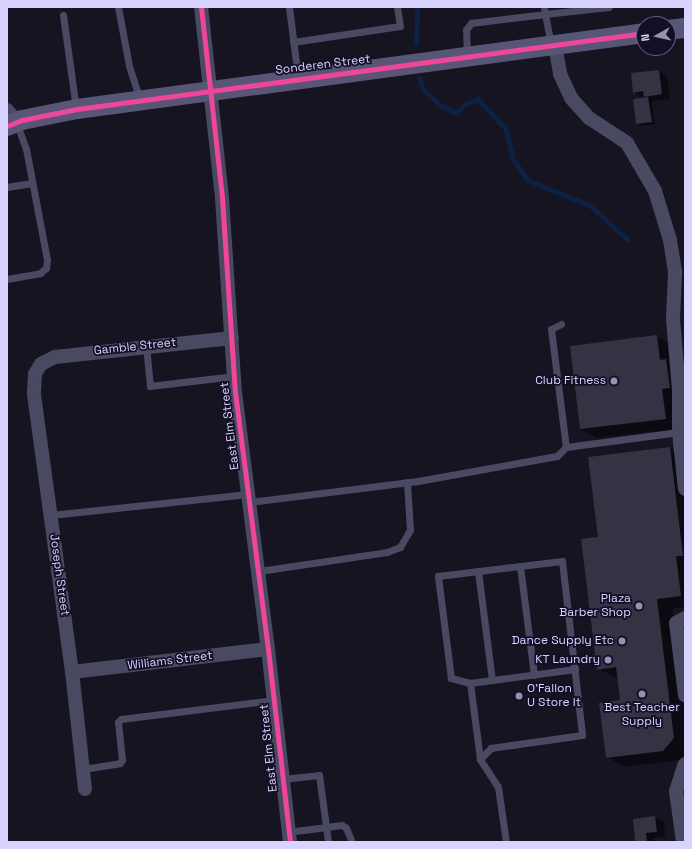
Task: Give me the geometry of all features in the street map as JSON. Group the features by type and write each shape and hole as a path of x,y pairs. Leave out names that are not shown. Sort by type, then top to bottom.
{"street":[{"name":"East Elm Street","path":"201,7 223,206 234,376 268,649 289,837"},
{"name":"Sonderen Street","path":"10,119 298,78 636,34"},
{"path":"553,45 560,74 571,98 589,118 627,143 660,206 670,240 675,274 673,319 679,390 679,432 685,489"},
{"name":"Gamble Street","path":"41,364 55,357 146,346 232,338"},
{"name":"Joseph Street","path":"41,364 35,374 34,393 72,672 85,789"},
{"path":"685,618 676,623 685,695"},
{"name":"Williams Street","path":"72,672 268,649"},
{"path":"683,842 676,791 684,768"}],"lane":[{"path":"118,7 129,66 140,100"},
{"path":"289,7 298,78"},
{"path":"293,42 400,26 397,7"},
{"path":"467,56 466,30 471,23 545,11 609,7"},
{"path":"545,11 553,45"},
{"path":"64,15 76,109"},
{"path":"7,279 40,273 46,268 47,260 31,183 26,149 10,119"},
{"path":"7,187 31,183"},
{"path":"561,324 551,329 566,447"},
{"path":"146,346 150,386 234,376"},
{"path":"51,515 249,498 407,482 557,456 566,447 679,432"},
{"path":"258,571 387,552 400,547 410,530 407,482"},
{"path":"480,759 490,748 582,735 575,669 562,561 438,576 451,678 470,683 575,669"},
{"path":"520,566 534,675"},
{"path":"478,571 492,680"},
{"path":"470,683 480,759 498,787 506,842"},
{"path":"83,769 120,763 122,760 118,722 121,718 274,700"},
{"path":"282,779 319,775 328,842"},
{"path":"289,837 326,826 342,825 346,828 352,842"}],"building":[{"path":"659,70 662,94 644,97 643,91 633,93 631,73"},
{"path":"648,97 652,122 636,124 633,99"},
{"path":"657,335 660,360 666,359 670,388 662,389 666,419 580,429 570,346"},
{"path":"670,447 683,556 676,556 681,596 657,599 674,738 663,751 606,758 599,703 620,700 616,667 597,670 581,539 598,537 588,457"},
{"path":"655,816 657,832 646,833 647,842 635,842 633,819"}],"waterway":[{"path":"416,44 417,7"},
{"path":"420,78 423,89 442,106 456,113 465,104 478,99 506,129 514,160 528,180 591,206 627,239"}],"cycle path":[{"path":"201,7 222,198 235,392 268,649 290,842"},
{"path":"7,126 22,120 77,109 636,34"}],"place":[{"name":"Club Fitness","path":"614,381"},
{"name":"Plaza Barber Shop","path":"639,606"},
{"name":"Dance Supply Etc","path":"622,641"},
{"name":"KT Laundry","path":"608,660"},
{"name":"Best Teacher Supply","path":"642,694"},
{"name":"O'Fallon U Store It","path":"519,696"}]}
